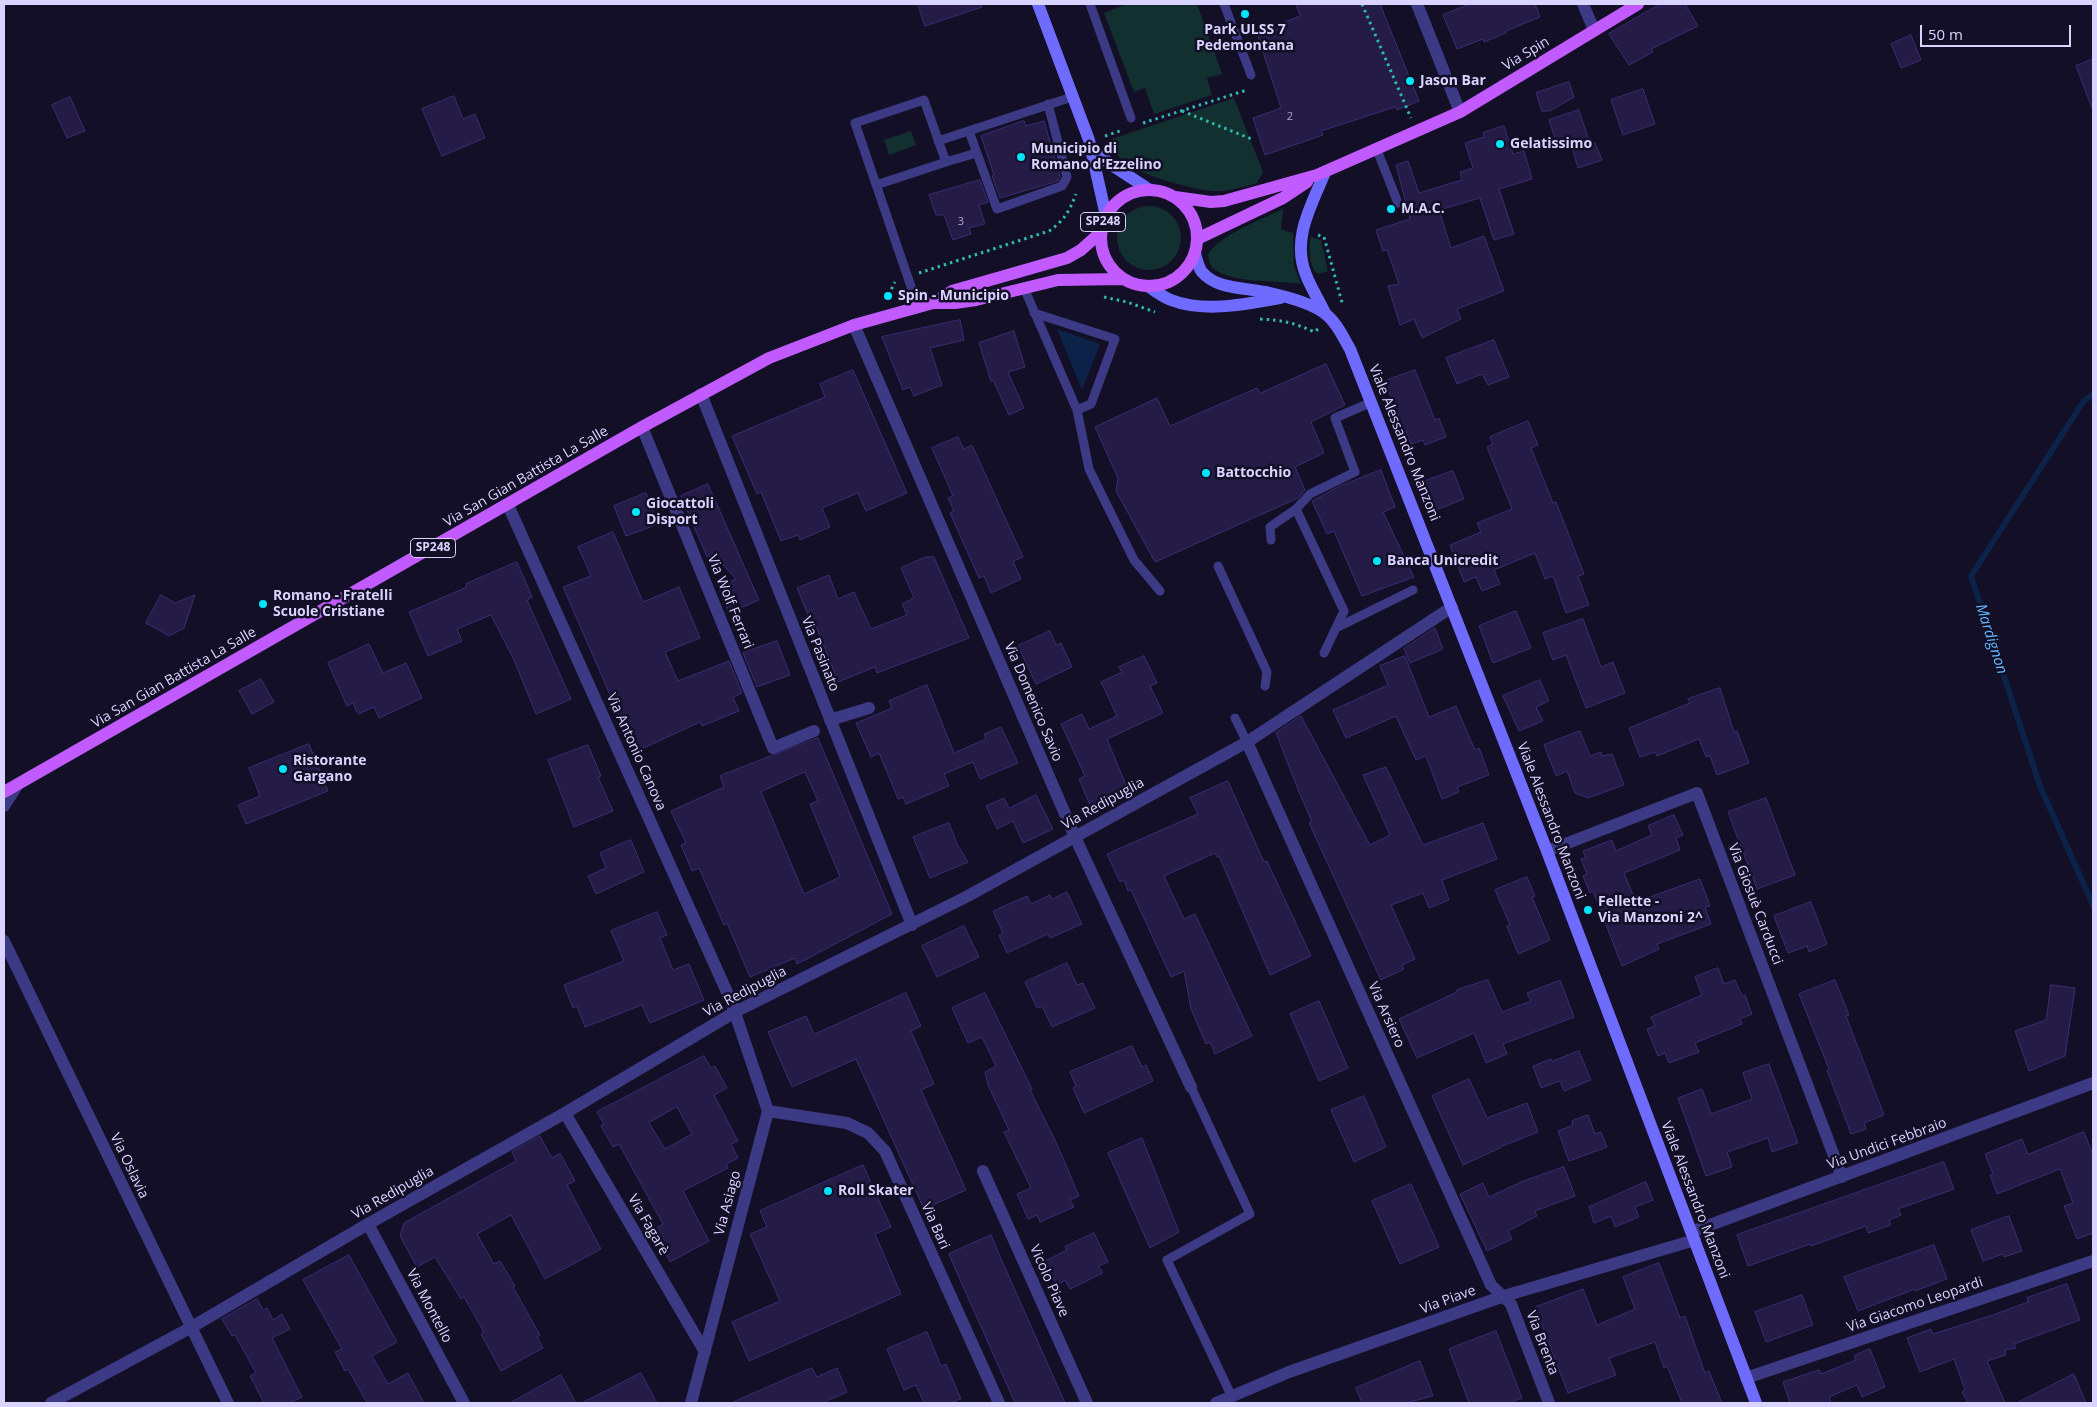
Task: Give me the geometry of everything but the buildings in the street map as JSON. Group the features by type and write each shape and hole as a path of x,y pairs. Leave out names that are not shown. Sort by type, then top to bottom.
{"main road":[{"path":"1038,4 1090,146 1106,216"},
{"name":"Via Spin","path":"1123,279 1105,259 1101,246 1101,232 1106,216 1113,205 1124,196 1150,190 1167,193 1175,197 1211,202 1224,201 1321,174 1460,112 1638,4"},
{"path":"1090,146 1118,170 1150,190"},
{"name":"Via Spin","path":"1197,239 1284,198 1321,174"},
{"name":"Viale Alessandro Manzoni","path":"1321,174 1302,231 1300,243 1306,275 1327,316"},
{"name":"SP248","path":"1123,279 1139,285 1163,284 1176,278 1187,267 1195,254 1197,239 1195,223 1187,208 1175,197"},
{"name":"Via San Gian Battista La Salle","path":"933,303 952,291 1067,258 1081,250 1101,232"},
{"name":"Viale Alessandro Manzoni","path":"1195,254 1201,271 1211,280 1235,288 1270,292 1306,303 1327,316 1340,330 1350,349 1547,851 1756,1403"},
{"name":"Via San Gian Battista La Salle","path":"4,792 701,394 769,358 854,326 933,303 955,303 1058,280 1123,279"},
{"name":"Viale Alessandro Manzoni","path":"1148,286 1170,300 1191,305 1249,304 1284,297"}],"street":[{"path":"1417,4 1460,112"},
{"path":"1583,4 1594,30"},
{"name":"Via Domenico Savio","path":"854,326 1075,837 1191,1087"},
{"name":"Via Pasinato","path":"701,394 912,925"},
{"name":"Via Wolf Ferrari","path":"642,428 774,748 814,731"},
{"name":"Via Antonio Canova","path":"508,505 735,1012"},
{"name":"Via Redipuglia","path":"51,1403 190,1328 368,1224 565,1113 735,1012 912,925 1247,742 1452,606"},
{"path":"830,720 869,708"},
{"name":"Via Arsiero","path":"1247,742 1491,1286 1504,1296"},
{"name":"Via San Gian Battista La Salle","path":"4,806 18,784"},
{"name":"Via Giosuè Carducci","path":"1547,851 1697,793 1842,1177"},
{"name":"Via Oslavia","path":"4,941 228,1403"},
{"path":"735,1012 768,1111"},
{"name":"Via Undici Febbraio","path":"1693,1236 1842,1177 2093,1084"},
{"name":"Via Asiago","path":"691,1403 768,1111"},
{"name":"Via Bari","path":"768,1111 847,1123 868,1133 885,1151 998,1403"},
{"name":"Via Fagarè","path":"565,1113 705,1352"},
{"name":"Vicolo Piave","path":"983,1171 1087,1403"},
{"name":"Via Montello","path":"368,1224 464,1403"},
{"name":"Via Piave","path":"1216,1403 1289,1372 1504,1296 1693,1236"},
{"name":"Via Giacomo Leopardi","path":"1746,1378 2093,1261"},
{"name":"Via Brenta","path":"1504,1296 1512,1304 1549,1403"}],"lane":[{"path":"1090,4 1131,122"},
{"path":"1224,4 1251,75"},
{"path":"938,141 1072,97"},
{"path":"918,307 855,124 924,100 946,162"},
{"path":"969,131 997,209 1062,186 1067,177 1048,104"},
{"path":"1376,150 1398,203"},
{"path":"876,185 976,153"},
{"path":"1024,288 1077,410 1089,468 1134,560 1160,591"},
{"path":"1034,313 1115,339 1091,404 1077,410"},
{"path":"1272,540 1270,527 1296,509 1310,494 1355,472 1335,418 1372,402"},
{"path":"1296,509 1344,611 1324,653"},
{"path":"1218,566 1267,672 1265,686"},
{"path":"1336,628 1414,590"},
{"path":"1235,718 1247,742"},
{"path":"1191,1087 1250,1214 1167,1260 1232,1397"}],"path":[{"path":"1362,4 1412,120 1420,117"},
{"path":"1139,124 1251,88"},
{"path":"1182,111 1254,140"},
{"path":"1105,136 1131,122"},
{"path":"885,298 888,296 894,282 1031,237 1055,227 1070,210 1076,192"},
{"path":"1302,231 1324,237 1343,307 1327,316 1314,332"}],"green space":[{"path":"1127,4 1197,4 1222,74 1207,78 1212,95 1154,114 1145,88 1134,92 1104,13"},
{"path":"1234,98 1263,172 1257,183 1236,189 1213,191 1157,178 1124,162 1106,141"},
{"path":"911,131 916,145 889,155 884,140"},
{"path":"1143,206 1155,206 1172,215 1179,226 1181,238 1179,250 1172,261 1155,270 1143,270 1131,265 1122,256 1117,244 1117,232 1122,220 1131,211"},
{"path":"1283,209 1281,229 1293,233 1294,266 1301,284 1256,281 1232,277 1222,274 1213,268 1208,255 1221,241 1242,228"},
{"path":"1311,237 1321,240 1328,271 1318,274 1313,267 1310,252"}],"water":[{"path":"1057,329 1100,344 1082,390"}],"waterway":[{"name":"Mardignon","path":"2093,394 2083,402 1971,576 2040,786 2093,905"}],"place":[{"name":"Park ULSS 7 Pedemontana","path":"1245,14"},
{"name":"Jason Bar","path":"1410,81"},
{"name":"Gelatissimo","path":"1500,144"},
{"name":"Municipio di Romano d'Ezzelino","path":"1021,157"},
{"name":"M.A.C.","path":"1391,209"},
{"name":"Spin - Municipio","path":"888,296"},
{"name":"Battocchio","path":"1206,473"},
{"name":"Giocattoli Disport","path":"636,512"},
{"name":"Banca Unicredit","path":"1377,561"},
{"name":"Romano - Fratelli Scuole Cristiane","path":"263,604"},
{"name":"Ristorante Gargano","path":"283,769"},
{"name":"Fellette - Via Manzoni 2^","path":"1588,910"},
{"name":"Roll Skater","path":"828,1191"}]}
